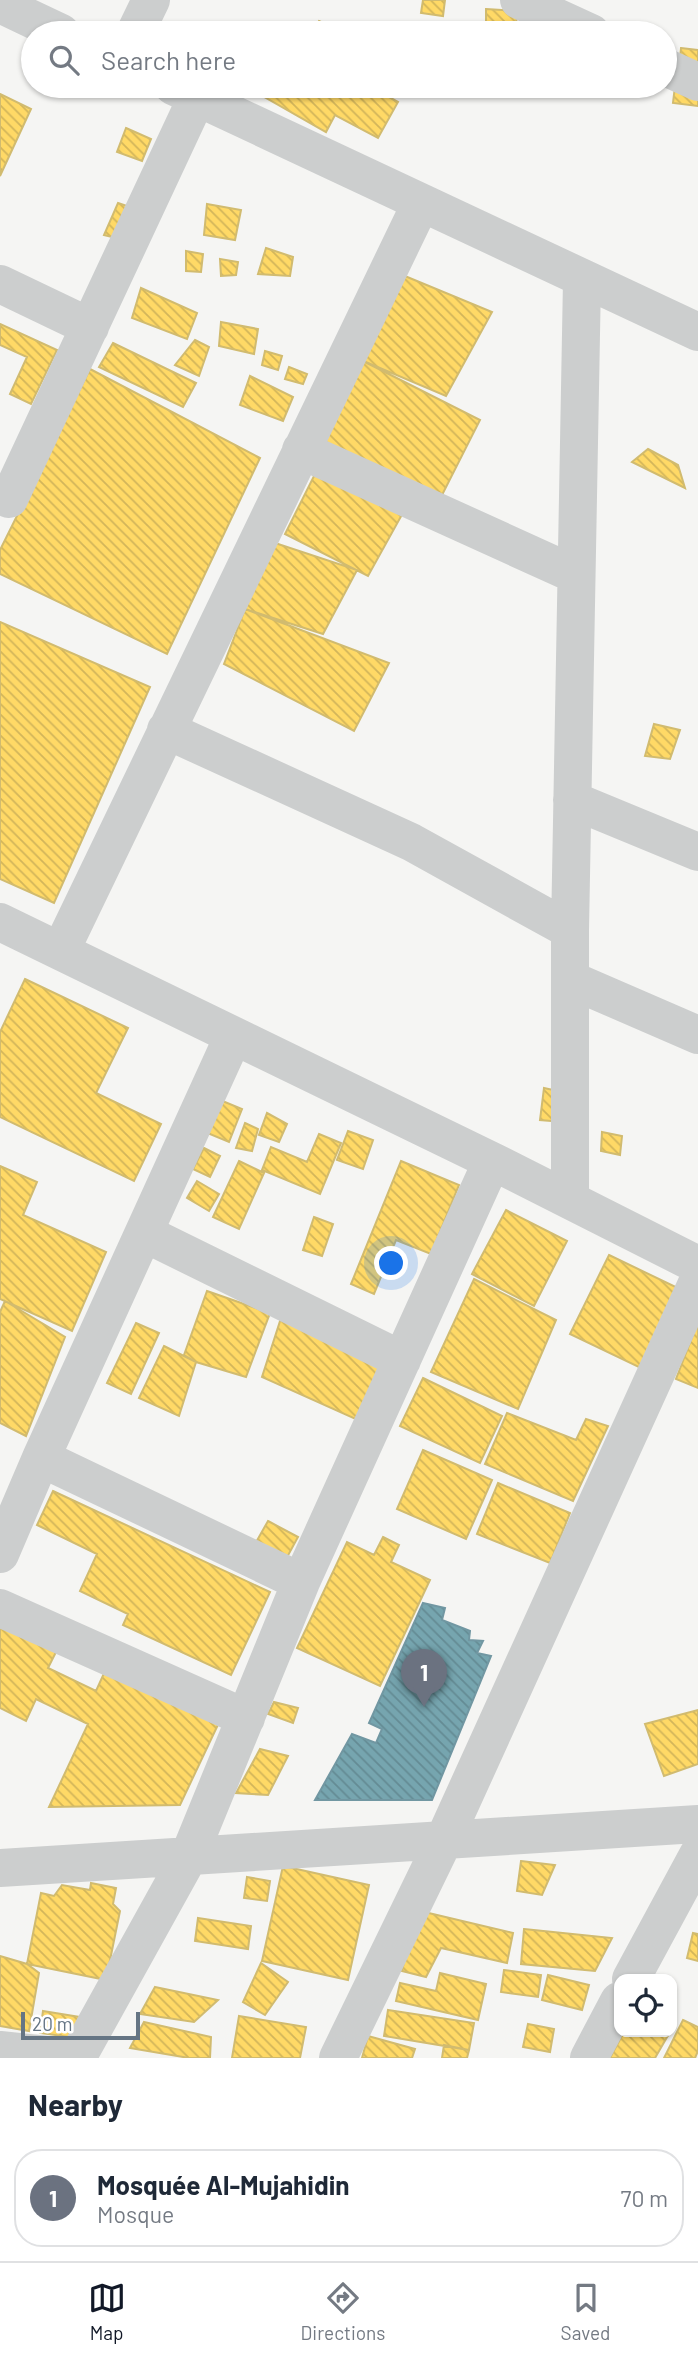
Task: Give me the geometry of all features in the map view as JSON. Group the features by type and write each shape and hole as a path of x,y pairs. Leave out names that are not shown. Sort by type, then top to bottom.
{"street":[{"path":"141,21 151,0"},
{"path":"519,0 565,21"},
{"path":"0,4 36,21"},
{"path":"677,72 698,82"},
{"path":"3,504 90,327 182,98"},
{"path":"200,98 582,280 698,332"},
{"path":"61,950 421,204"},
{"path":"570,1200 574,574 582,280"},
{"path":"0,284 90,327"},
{"path":"301,450 574,574"},
{"path":"166,730 411,842 570,930"},
{"path":"572,800 698,852"},
{"path":"4,936 61,950 698,1265"},
{"path":"571,980 698,1035"},
{"path":"0,1554 233,1037"},
{"path":"0,2050 77,2058 189,1856 301,1582 492,1161"},
{"path":"144,1233 402,1360"},
{"path":"338,2058 443,1840 698,1281"},
{"path":"41,1458 301,1582"},
{"path":"0,1608 246,1718"},
{"path":"0,1868 698,1824"},
{"path":"634,1974 698,1855"},
{"path":"589,2058 614,2010"}],"building: Homes":[{"path":"423,0 445,0 443,16 421,13"},
{"path":"486,9 517,11 516,21 486,21"},
{"path":"681,48 698,50 698,70 679,68"},
{"path":"677,86 698,89 698,106 673,103 674,98 677,98"},
{"path":"0,94 31,109 0,176"},
{"path":"266,98 391,98 398,102 378,138 335,115 326,132"},
{"path":"126,128 151,139 142,161 117,152"},
{"path":"118,203 139,210 125,240 104,235"},
{"path":"207,204 241,210 235,240 204,235"},
{"path":"266,248 293,257 290,276 258,274"},
{"path":"186,251 203,254 201,272 186,271"},
{"path":"220,259 238,262 236,275 221,276"},
{"path":"400,274 492,312 446,396 361,360"},
{"path":"141,288 197,313 187,339 132,318"},
{"path":"221,322 258,329 254,354 219,346"},
{"path":"0,324 57,350 31,404 10,394 27,357 0,345"},
{"path":"195,340 209,347 199,376 175,365"},
{"path":"113,343 196,383 183,407 99,367"},
{"path":"265,351 282,356 278,370 262,365"},
{"path":"361,360 480,420 439,501 319,445"},
{"path":"289,367 307,374 303,384 285,379"},
{"path":"90,369 260,458 167,654 0,574 0,550"},
{"path":"250,376 293,397 283,421 240,405"},
{"path":"648,449 678,465 685,488 632,462"},
{"path":"319,466 404,511 368,576 285,534"},
{"path":"272,542 357,570 323,634 245,609"},
{"path":"245,609 389,663 354,731 224,664"},
{"path":"0,622 150,687 54,903 0,879"},
{"path":"654,724 680,730 670,759 645,756"},
{"path":"25,979 128,1028 96,1093 161,1124 134,1181 0,1117 0,1032"},
{"path":"544,1088 567,1093 563,1122 540,1120"},
{"path":"220,1100 242,1109 229,1142 205,1132"},
{"path":"267,1113 287,1124 279,1142 259,1135"},
{"path":"245,1123 258,1129 252,1151 236,1148"},
{"path":"348,1131 373,1140 363,1169 337,1160"},
{"path":"602,1132 622,1136 620,1155 601,1151"},
{"path":"319,1134 341,1143 320,1194 262,1170 271,1147 307,1162"},
{"path":"204,1148 220,1156 210,1177 193,1169"},
{"path":"239,1161 264,1173 239,1229 213,1217"},
{"path":"401,1161 459,1185 431,1254 396,1240 374,1294 351,1284"},
{"path":"0,1166 37,1182 23,1215 106,1252 72,1331 0,1299"},
{"path":"197,1181 219,1194 209,1211 187,1198"},
{"path":"506,1210 567,1241 534,1306 472,1274"},
{"path":"314,1217 333,1224 322,1256 303,1250"},
{"path":"609,1255 684,1291 645,1370 570,1334"},
{"path":"474,1279 556,1320 518,1409 431,1372"},
{"path":"207,1291 270,1313 246,1377 196,1362 184,1355"},
{"path":"5,1301 65,1337 26,1436 0,1423 0,1312"},
{"path":"282,1315 381,1364 360,1421 262,1377"},
{"path":"698,1322 698,1388 676,1379"},
{"path":"136,1323 159,1333 131,1394 107,1383"},
{"path":"164,1346 196,1362 179,1416 139,1398"},
{"path":"423,1378 502,1416 480,1463 400,1426"},
{"path":"507,1413 576,1440 586,1419 608,1426 573,1501 485,1464"},
{"path":"423,1450 492,1480 466,1539 397,1509"},
{"path":"498,1483 570,1513 550,1563 477,1534"},
{"path":"53,1491 270,1592 231,1675 123,1625 128,1614 80,1591 97,1554 37,1525"},
{"path":"268,1521 298,1537 285,1561 255,1544"},
{"path":"383,1537 399,1545 391,1562 430,1580 380,1686 297,1648 347,1542 374,1555"},
{"path":"0,1613 62,1640 48,1668 96,1691 110,1660 224,1712 180,1805 49,1807 88,1724 36,1699 26,1721 0,1708"},
{"path":"274,1702 298,1708 293,1723 268,1714"},
{"path":"698,1710 698,1764 664,1776 645,1724"},
{"path":"260,1749 288,1756 268,1795 236,1793"},
{"path":"521,1861 555,1865 542,1895 517,1891"},
{"path":"283,1866 369,1885 348,1980 262,1961"},
{"path":"247,1877 270,1881 267,1901 244,1898"},
{"path":"91,1883 116,1888 113,1904 120,1911 106,1980 27,1964 41,1893 54,1896 62,1885 90,1890"},
{"path":"416,1910 513,1933 507,1963 441,1948 426,1977 402,1971"},
{"path":"198,1918 251,1926 248,1949 195,1941"},
{"path":"524,1929 612,1938 595,1971 521,1964"},
{"path":"693,1933 698,1934 698,1961 687,1958"},
{"path":"0,1956 27,1964 39,1973 29,2031 0,2026"},
{"path":"261,1963 288,1982 265,2015 243,2002"},
{"path":"504,1970 541,1975 538,1997 501,1992"},
{"path":"440,1973 486,1984 478,2020 396,2001 400,1983 436,1991"},
{"path":"548,1975 589,1985 582,2010 542,2000"},
{"path":"155,1987 218,2000 194,2022 140,2014"},
{"path":"388,2010 474,2023 469,2050 384,2036"},
{"path":"43,2011 80,2017 69,2037 40,2033"},
{"path":"239,2016 306,2027 300,2058 232,2058"},
{"path":"683,2020 698,2027 698,2051 695,2058 664,2058 674,2037 677,2037"},
{"path":"144,2022 211,2037 210,2058 189,2058 130,2048"},
{"path":"528,2024 554,2029 550,2052 523,2047"},
{"path":"368,2036 415,2049 412,2058 362,2058"},
{"path":"621,2037 667,2037 655,2058 610,2058"},
{"path":"444,2045 469,2050 467,2058 442,2058"}],"building: Public":[{"path":"423,1603 445,1608 442,1620 470,1631 469,1640 483,1641 477,1653 491,1656 432,1800 315,1800 352,1734 376,1743 382,1729 369,1723"}],"place":[{"name":"Mosquée Al-Mujahidin","path":"424,1707"}]}
